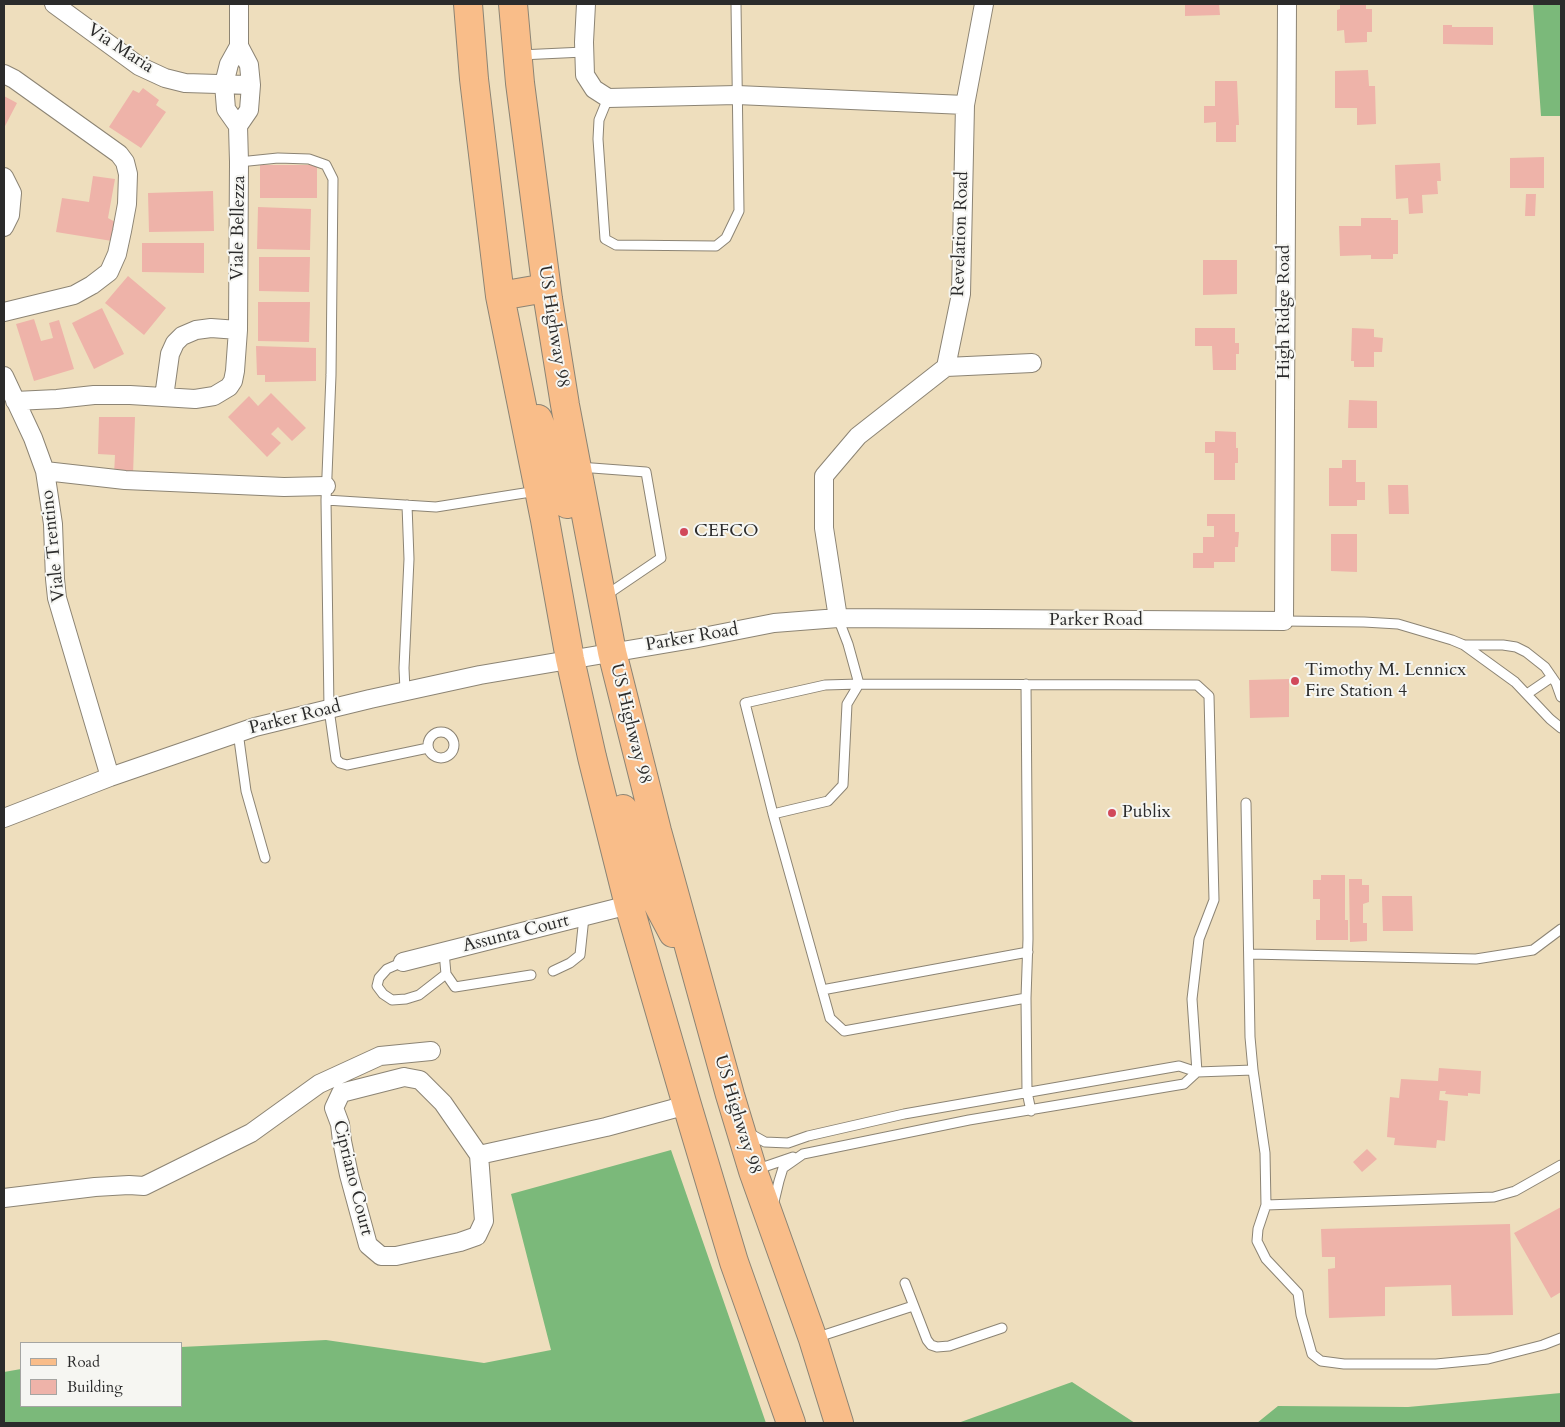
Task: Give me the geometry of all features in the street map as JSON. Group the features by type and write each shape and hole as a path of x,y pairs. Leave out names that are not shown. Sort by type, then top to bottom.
{"main road":[{"path":"468,4 474,79 500,296 512,350 570,659 629,905 734,1262 791,1423"},
{"name":"US Highway 98","path":"512,4 546,288 576,467 612,652 656,831 740,1128 769,1218 813,1339 839,1423"},
{"path":"500,296 546,288"},
{"path":"512,350 562,480 590,619 596,639 612,652"},
{"path":"570,659 586,670 595,689 627,826 655,899 698,983"},
{"path":"710,1182 753,1171"}],"street":[{"name":"Via Maria","path":"54,4 139,66 165,78 185,83 251,85"},
{"name":"Viale Bellezza","path":"238,126 249,110 251,85 249,65 239,46 239,4"},
{"path":"586,4 585,75 594,89 608,98 737,95 965,105"},
{"name":"Revelation Road","path":"946,366 961,294 965,105 984,4"},
{"name":"High Ridge Road","path":"1284,621 1287,4"},
{"name":"Viale Bellezza","path":"15,401 94,395 195,399 214,396 229,387 233,381 238,330 238,126 226,109 224,84 229,64 239,46"},
{"path":"4,74 14,79 119,154 125,162 128,174 127,204 122,231 117,254 109,272 92,285 74,295 4,312"},
{"path":"4,178 12,193 12,204 10,216 4,227"},
{"path":"164,397 170,354 182,336 196,330 211,328 238,330"},
{"path":"838,618 824,528 824,476 858,436 946,366 1032,363"},
{"name":"Viale Trentino","path":"4,376 33,438 45,471 53,524 55,579 58,598 72,652 110,777"},
{"path":"45,471 125,480 284,487 326,493"},
{"name":"Parker Road","path":"4,818 110,777 238,732 329,709 480,675 774,623 838,618 1284,621"},
{"name":"Assunta Court","path":"403,962 629,905"},
{"path":"4,1198 95,1187 144,1186 250,1133 319,1084 380,1056 431,1051"},
{"name":"Cipriano Court","path":"404,1077 420,1080 443,1103 479,1155 484,1221 477,1236 428,1250 396,1256 381,1256 368,1245 349,1175 340,1124 334,1108 340,1093 404,1077"},
{"path":"479,1155 606,1128 683,1108 687,1105"}],"lane":[{"path":"608,98 599,120 598,139 604,239 616,245 716,246 726,238 740,211 736,4"},
{"path":"517,55 584,52"},
{"path":"239,162 278,158 309,159 326,165 333,179 331,366 326,493 329,709 336,759 340,763 347,765 428,748"},
{"path":"576,467 646,472 661,558 602,598"},
{"path":"326,493 407,505 436,507 539,491"},
{"path":"406,691 404,668 409,559 407,505"},
{"path":"773,814 828,801 844,785 847,704 859,684 848,644 838,618"},
{"path":"1284,621 1398,624 1464,645 1508,677 1561,728"},
{"path":"1464,645 1516,647 1536,659 1556,683 1561,697"},
{"path":"1527,694 1552,677"},
{"path":"1026,684 1027,1092 1031,1111"},
{"path":"1026,998 844,1031 830,1018 773,814 745,703 825,685 1197,684 1209,696 1214,900 1198,939 1192,999 1197,1072"},
{"path":"238,732 246,791 265,858"},
{"path":"1246,803 1250,1037 1265,1153 1266,1205 1258,1229 1257,1241 1266,1259 1298,1293 1312,1354 1320,1361 1344,1364 1436,1364 1488,1359 1543,1345 1561,1338"},
{"path":"553,971 570,964 580,955 584,917"},
{"path":"1249,954 1476,959 1533,950 1561,929"},
{"path":"444,952 446,974 455,987 531,975"},
{"path":"822,990 1028,952"},
{"path":"403,962 387,969 379,978 377,986 383,994 392,1000 406,999 419,995 446,974"},
{"path":"740,1128 765,1142 788,1143 808,1136 904,1114 1179,1066 1197,1072 1253,1070"},
{"path":"753,1171 803,1154 969,1120 1184,1084 1197,1072"},
{"path":"769,1218 783,1168 803,1154"},
{"path":"1266,1205 1494,1197 1515,1191 1561,1165"},
{"path":"905,1283 927,1340 932,1345 937,1347 950,1346 1002,1328"},
{"path":"813,1339 914,1306"}],"green space":[{"path":"1533,4 1561,4 1561,116 1541,116"},
{"path":"671,1150 766,1423 4,1423 4,1372 20,1369 20,1407 182,1407 182,1347 326,1340 484,1363 551,1350 511,1194"},
{"path":"1072,1382 1135,1423 958,1423"},
{"path":"1561,1393 1561,1423 1257,1423 1278,1406 1408,1407"}],"building":[{"path":"1185,4 1219,4 1220,15 1185,16"},
{"path":"1340,4 1366,4 1366,9 1372,9 1372,32 1367,32 1367,42 1345,43 1344,30 1337,31 1337,10 1340,9"},
{"path":"1443,25 1452,25 1452,27 1493,27 1493,45 1443,44"},
{"path":"1368,70 1369,86 1375,86 1376,124 1357,125 1357,108 1335,108 1335,71"},
{"path":"1215,81 1237,81 1239,125 1236,125 1236,142 1216,142 1216,122 1204,123 1204,106 1215,106"},
{"path":"143,88 159,100 156,105 166,112 141,148 109,127 133,90 139,93"},
{"path":"4,96 17,103 4,128"},
{"path":"1544,157 1544,188 1510,188 1510,158"},
{"path":"1440,163 1441,181 1437,181 1438,194 1422,195 1423,213 1409,214 1408,198 1396,199 1395,165"},
{"path":"260,165 317,165 317,198 260,198"},
{"path":"93,176 115,179 108,218 115,222 112,241 56,232 62,198 89,202"},
{"path":"213,191 214,231 149,232 148,193"},
{"path":"1526,194 1536,194 1535,216 1525,216"},
{"path":"258,207 311,209 310,250 257,249"},
{"path":"1361,218 1391,218 1391,220 1398,220 1398,254 1393,254 1393,259 1371,259 1371,255 1340,256 1339,226 1361,226"},
{"path":"142,243 204,243 204,273 142,272"},
{"path":"259,257 310,257 309,292 259,291"},
{"path":"1203,260 1237,260 1237,294 1203,295"},
{"path":"128,276 166,308 144,335 105,303"},
{"path":"258,302 310,302 309,342 258,341"},
{"path":"102,308 124,354 94,369 72,323"},
{"path":"34,319 41,341 53,338 49,323 59,320 74,369 34,381 16,324"},
{"path":"1195,328 1235,328 1235,343 1239,343 1239,354 1236,354 1236,370 1213,370 1212,346 1195,346"},
{"path":"1352,328 1374,329 1374,337 1383,338 1382,352 1374,352 1374,367 1354,367 1354,361 1351,361"},
{"path":"256,346 316,348 316,381 265,382 265,375 257,375"},
{"path":"271,393 306,428 292,441 278,427 271,434 281,443 267,457 228,417 249,396 258,406"},
{"path":"1349,400 1377,401 1377,428 1348,428"},
{"path":"99,417 135,417 133,475 114,475 115,455 98,454"},
{"path":"1215,431 1236,432 1238,463 1235,463 1235,480 1214,480 1214,453 1205,453 1205,442 1215,442"},
{"path":"1342,460 1356,460 1356,482 1365,482 1365,500 1357,500 1357,506 1329,506 1329,468 1342,468"},
{"path":"1388,485 1408,485 1409,514 1389,514"},
{"path":"1207,514 1235,514 1235,532 1239,532 1238,547 1235,547 1235,562 1214,562 1214,568 1193,568 1193,553 1203,553 1203,537 1214,537 1214,526 1207,526"},
{"path":"1331,534 1357,534 1357,572 1331,571"},
{"path":"1289,679 1289,717 1250,718 1249,680"},
{"path":"1321,875 1345,875 1345,920 1348,920 1348,940 1316,940 1316,920 1320,920 1320,899 1313,899 1313,880 1321,880"},
{"path":"1349,879 1362,879 1362,885 1369,885 1369,902 1363,904 1363,923 1367,923 1367,941 1350,942"},
{"path":"1382,896 1412,896 1413,931 1383,931"},
{"path":"1439,1068 1481,1071 1480,1094 1468,1093 1468,1096 1445,1094 1446,1091 1440,1091 1439,1100 1448,1101 1445,1141 1437,1140 1436,1148 1394,1145 1395,1138 1387,1137 1390,1097 1399,1098 1401,1079 1438,1081"},
{"path":"1367,1149 1377,1159 1362,1172 1353,1162"},
{"path":"1561,1207 1561,1292 1551,1298 1514,1233"},
{"path":"1510,1224 1513,1315 1452,1316 1451,1285 1385,1287 1385,1316 1329,1318 1328,1269 1335,1268 1335,1257 1322,1257 1321,1229"}],"place":[{"name":"CEFCO","path":"684,532"},
{"name":"Timothy M. Lennicx Fire Station 4","path":"1295,681"},
{"name":"Publix","path":"1112,813"}]}
